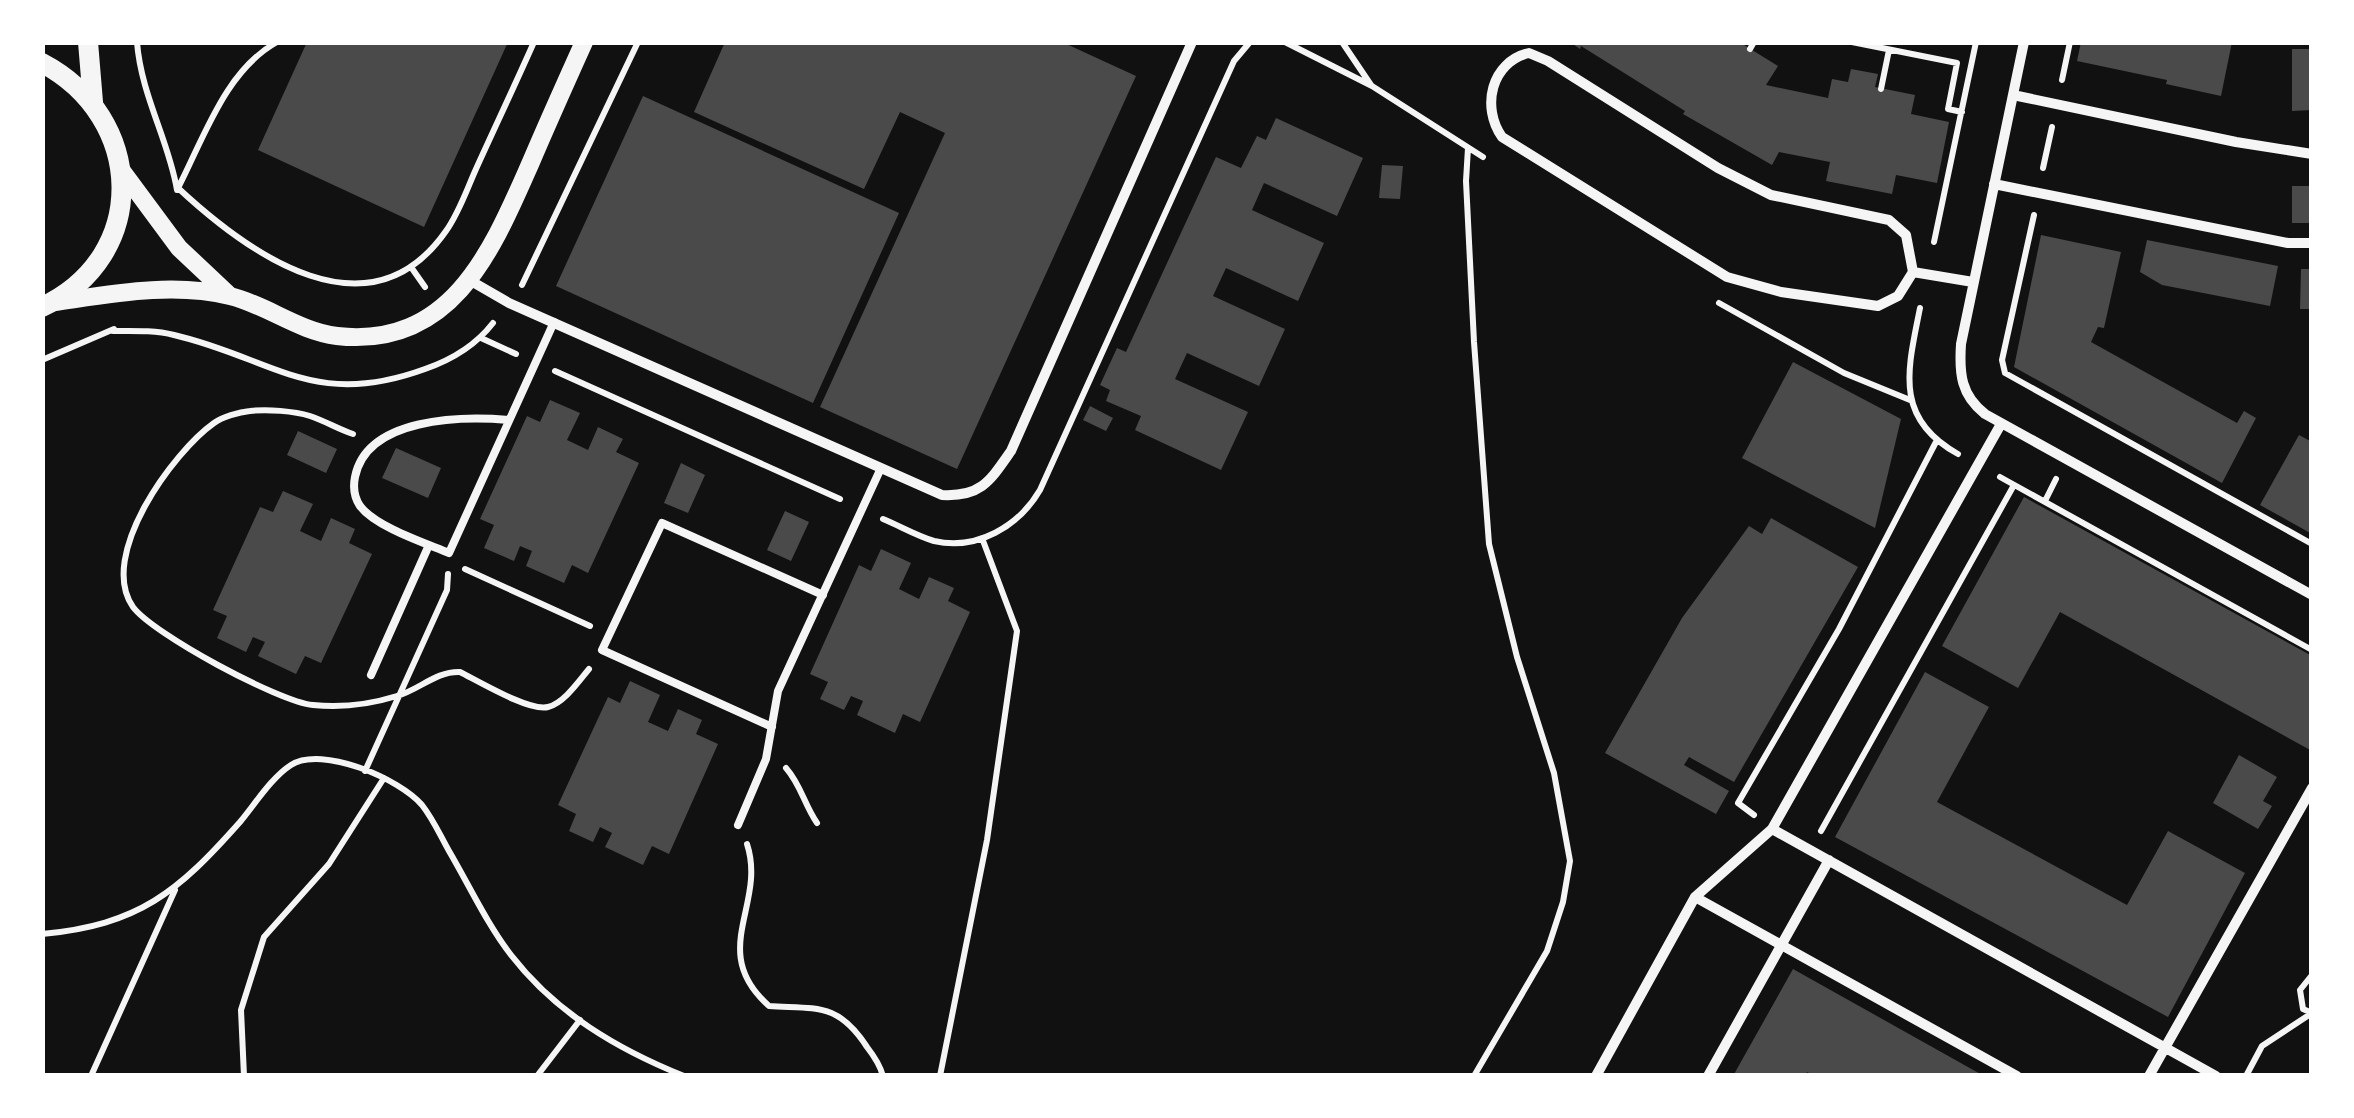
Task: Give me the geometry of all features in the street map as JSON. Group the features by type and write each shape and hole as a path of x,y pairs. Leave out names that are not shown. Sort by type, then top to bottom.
{"main road":[{"path":"88,42 93,102"},
{"path":"42,63 70,80 93,102 107,122 122,171 118,222 108,246 76,287 49,305"}],"street":[{"path":"49,305 131,291 178,290 231,296 294,324 337,336 376,334 413,325 440,309 470,280 508,213 584,42"},
{"path":"470,280 509,303 942,495 965,496 988,483 1011,451 1192,42"},
{"path":"2024,42 1973,282 1959,370 1964,390 1972,403 2002,424 2312,595"},
{"path":"1529,53 1548,61 1718,168 1771,195 1890,220 1906,235 1914,272 1898,296 1878,306 1781,292 1727,278 1502,136 1491,122 1493,87 1502,69 1516,56 1529,53"},
{"path":"2013,95 2312,154"},
{"path":"122,171 179,248 231,296"},
{"path":"1994,184 2288,242 2312,242"},
{"path":"1914,272 1973,282"},
{"path":"1596,1076 1695,897 1772,829 2002,424"},
{"path":"2149,1076 2312,788"},
{"path":"1772,829 2216,1076"},
{"path":"1708,1076 1829,860"},
{"path":"1695,897 2017,1076"}],"lane":[{"path":"509,420 469,416 409,426 378,442 358,461 353,489 360,505 375,519 449,553 554,322"},
{"path":"738,825 766,760 778,692 881,468"},
{"path":"772,727 602,650 662,523 823,594"},
{"path":"371,675 429,545"}],"path":[{"path":"276,42 255,56 232,83 178,188 215,222 264,256 310,276 344,284 375,282 411,267 432,250 449,228 534,42"},
{"path":"481,338 930,540 950,544 982,538 1029,509 1040,490 1234,61 1250,42"},
{"path":"1285,42 1372,86 1484,158"},
{"path":"1342,42 1372,86"},
{"path":"1852,42 1957,64 1948,108 1962,112"},
{"path":"1976,42 1908,374 1910,400 1937,440 2312,650"},
{"path":"1881,88 1889,50"},
{"path":"1468,148 1473,322 1489,544 1517,657 1554,773 1570,861 1564,902 1546,951 1474,1076"},
{"path":"1706,296 1844,373 1910,400"},
{"path":"2004,373 2312,544"},
{"path":"378,442 308,415 248,411 216,420 181,455 132,531 124,561 126,587 133,606 212,662 270,691 311,705 361,704 399,696 447,672 460,672 531,706 548,707 569,693 602,650"},
{"path":"1772,829 1738,803 1838,628 1937,440"},
{"path":"1811,850 2014,484"},
{"path":"940,1076 987,840 1017,631 982,538"},
{"path":"365,771 447,590 449,562 610,635"},
{"path":"42,934 81,930 144,909 176,888 290,766 320,757 384,778 407,790 422,805 508,952 534,982 580,1020 642,1059 684,1076"},
{"path":"766,760 786,768 801,786 806,808 817,822"},
{"path":"244,1076 240,1010 264,937 328,864 384,778"},
{"path":"738,825 752,865 741,949 741,971 750,989 769,1006 831,1010 856,1028 883,1076"},
{"path":"92,1076 176,888"},
{"path":"2246,1076 2262,1046 2312,1013 2303,1009 2300,990 2312,975"},
{"path":"537,1076 580,1020"}],"building":[{"path":"307,42 508,42 424,227 258,150"},
{"path":"725,42 1062,42 1136,76 957,469 820,407 945,133 900,112 864,189 694,112"},
{"path":"1570,42 1745,42 1744,45 1778,66 1766,85 1828,98 1832,79 1848,82 1851,69 1878,74 1875,87 1915,95 1911,114 1949,122 1937,183 1896,175 1892,194 1826,181 1830,162 1779,152 1772,165"},
{"path":"2081,42 2232,42 2221,96 2077,61"},
{"path":"2292,49 2312,49 2312,110 2292,111"},
{"path":"643,96 899,213 813,403 556,286"},
{"path":"1276,118 1363,158 1337,216 1264,183 1252,210 1324,243 1298,301 1226,268 1213,296 1285,329 1259,386 1187,353 1175,379 1248,412 1221,470 1135,430 1141,416 1106,401 1110,390 1100,385 1117,348 1126,352 1216,157 1241,168 1257,136 1266,140"},
{"path":"1382,165 1403,166 1400,199 1379,198"},
{"path":"2292,186 2309,186 2310,223 2292,223"},
{"path":"2041,235 2121,252 2104,328 2098,327 2091,342 2237,423 2244,411 2256,418 2222,483 2014,367"},
{"path":"2147,240 2278,266 2270,306 2162,285 2140,272"},
{"path":"2301,269 2312,269 2312,309 2300,309"},
{"path":"1793,362 1901,419 1875,528 1742,458"},
{"path":"550,400 580,413 567,440 588,450 598,427 623,439 616,452 639,463 588,573 572,565 564,583 526,566 532,551 520,546 514,561 484,548 494,525 480,519 527,416 540,422"},
{"path":"1090,406 1113,418 1106,431 1083,420"},
{"path":"298,431 337,449 326,473 287,455"},
{"path":"2299,435 2312,442 2312,534 2260,505"},
{"path":"396,448 441,468 428,498 382,478"},
{"path":"681,463 705,475 688,513 664,503"},
{"path":"283,491 313,504 300,531 321,541 331,518 355,529 349,543 372,554 321,663 305,656 296,674 258,656 265,642 253,637 246,652 217,638 227,616 213,610 260,507 273,512"},
{"path":"2024,497 2312,656 2312,751 2060,612 2018,688 1942,646"},
{"path":"785,511 809,522 791,561 767,550"},
{"path":"1771,518 1858,567 1734,782 1689,757 1684,765 1729,791 1716,814 1605,753 1682,618 1749,526 1762,534"},
{"path":"881,549 911,563 899,589 919,599 929,577 954,588 948,601 970,612 920,722 903,714 895,733 857,715 863,701 851,696 844,710 820,699 828,682 810,674 859,565 871,571"},
{"path":"1925,672 1989,707 1937,802 2127,905 2168,831 2245,873 2168,1017 1835,837"},
{"path":"630,681 660,695 648,722 668,731 678,709 702,720 696,734 718,744 669,854 652,846 643,865 605,847 612,833 600,827 593,842 569,831 576,814 558,805 608,697 620,703"},
{"path":"2239,755 2277,777 2263,801 2272,806 2258,829 2213,803"},
{"path":"1793,969 1984,1076 1814,1076 1807,1072 1806,1076 1733,1076"}]}
